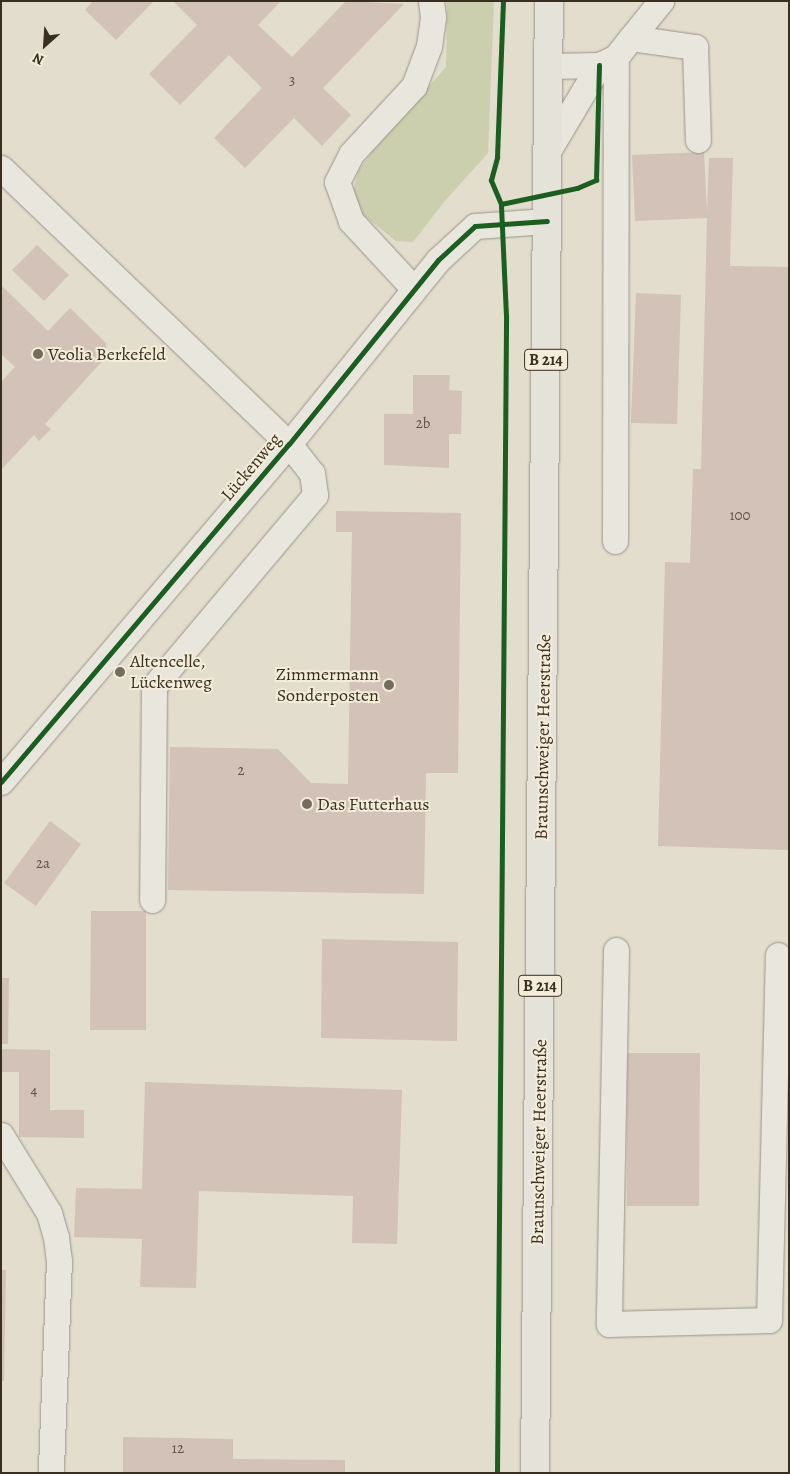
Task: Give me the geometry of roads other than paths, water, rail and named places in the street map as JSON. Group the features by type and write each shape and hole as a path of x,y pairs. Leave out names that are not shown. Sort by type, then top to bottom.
{"main road":[{"name":"Braunschweiger Heerstraße","path":"536,1473 549,1"}],"street":[{"path":"414,289 351,221 337,182 351,154 414,86 429,46 433,16 431,1"},
{"path":"548,150 615,53 661,1"},
{"path":"549,66 615,53 695,46 698,140"},
{"path":"615,53 615,541"},
{"path":"1,168 289,444 312,473 315,495 154,686 152,900"},
{"name":"Lückenweg","path":"1,782 289,444 438,260 474,226 547,221"},
{"path":"616,950 609,1324 769,1320 778,955"},
{"path":"1,1135 49,1213 56,1237 59,1260 51,1473"}],"place":[{"name":"Veolia Berkefeld","path":"38,354"},
{"name":"Altencelle, Lückenweg","path":"120,672"},
{"name":"Zimmermann Sonderposten","path":"389,685"},
{"name":"Das Futterhaus","path":"307,804"}]}
